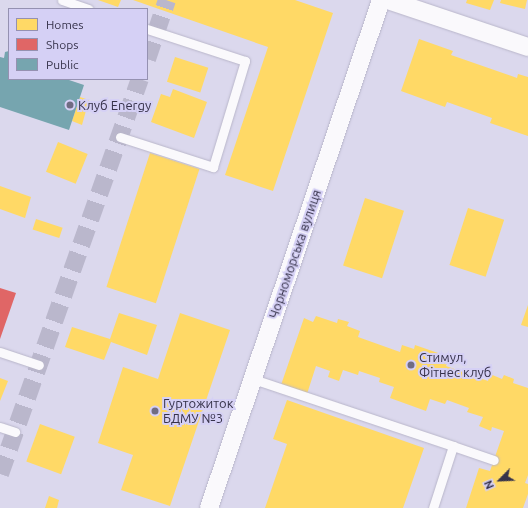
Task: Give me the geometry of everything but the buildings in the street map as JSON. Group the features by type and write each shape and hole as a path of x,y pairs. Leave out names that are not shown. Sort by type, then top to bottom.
{"street":[{"name":"Чорноморська вулиця","path":"210,508 381,0"},
{"path":"388,0 528,47"}],"lane":[{"path":"62,0 85,8"},
{"path":"120,136 213,167 245,61 148,29"},
{"path":"0,352 39,365"},
{"path":"253,379 494,460"},
{"path":"0,427 15,432"},
{"path":"433,508 453,446"}],"tunnel":[{"path":"148,56 167,0"},
{"path":"0,474 140,80"}],"place":[{"name":"Клуб Energy","path":"70,105"},
{"name":"Стимул, Фітнес клуб","path":"411,365"},
{"name":"Гуртожиток БДМУ №3","path":"155,411"}]}
